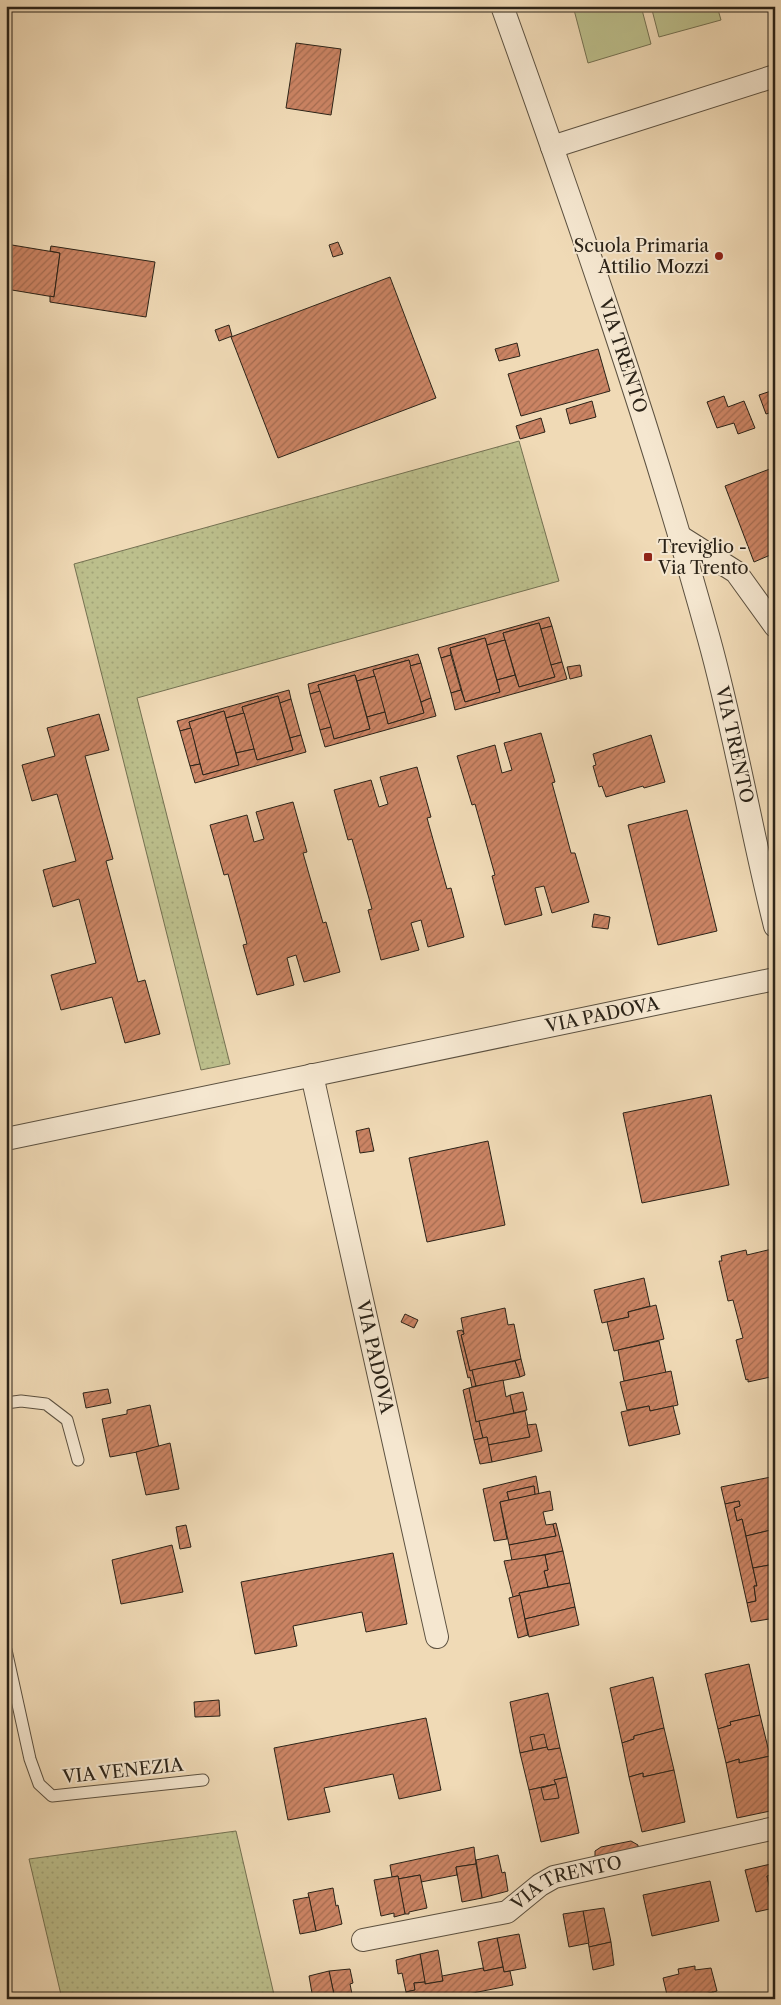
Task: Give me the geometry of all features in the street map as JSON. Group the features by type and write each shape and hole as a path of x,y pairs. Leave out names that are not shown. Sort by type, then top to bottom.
{"street":[{"name":"VIA TRENTO","path":"502,6 644,419 710,640 775,926"},
{"path":"552,147 775,76"},
{"path":"679,536 736,572 775,626"},
{"name":"VIA PADOVA","path":"6,1139 775,979"},
{"name":"VIA PADOVA","path":"312,1075 437,1637"},
{"name":"VIA TRENTO","path":"363,1940 507,1912 540,1885 554,1877 775,1828"}],"lane":[{"path":"6,1403 21,1401 46,1404 67,1420 78,1460"},
{"name":"VIA VENEZIA","path":"6,1650 30,1759 39,1784 52,1796 202,1780"}],"green space":[{"path":"573,6 641,6 651,44 588,63"},
{"path":"651,6 717,6 721,20 659,37"},
{"path":"519,441 559,581 137,698 230,1064 201,1070 74,564"},
{"path":"236,1831 275,1999 62,1999 29,1859"}],"building":[{"path":"296,43 341,49 331,115 286,108"},
{"path":"338,242 343,254 333,257 329,245"},
{"path":"6,244 60,253 54,297 6,289"},
{"path":"51,246 155,262 146,317 50,302 50,296 54,297 60,253 50,251"},
{"path":"390,277 436,398 278,458 231,337"},
{"path":"229,325 232,336 219,341 215,330"},
{"path":"517,343 520,356 499,361 495,349"},
{"path":"598,349 610,391 521,416 508,374"},
{"path":"771,391 775,401 775,411 766,414 759,395"},
{"path":"724,396 728,407 744,401 755,428 738,434 734,423 717,428 707,402"},
{"path":"592,401 596,417 570,424 566,409"},
{"path":"541,418 545,432 520,439 516,426"},
{"path":"775,467 775,553 754,562 725,486"},
{"path":"549,617 552,626 541,629 539,623 503,633 505,640 487,645 485,638 450,648 451,655 441,658 438,648"},
{"path":"539,623 555,677 519,687 503,633"},
{"path":"552,626 562,662 551,665 541,629"},
{"path":"485,638 500,692 465,702 450,648"},
{"path":"505,640 515,675 497,680 487,645"},
{"path":"418,654 421,663 410,666 409,660 373,670 375,676 357,681 355,675 318,685 320,691 310,694 308,684"},
{"path":"451,655 461,690 451,693 441,658"},
{"path":"409,660 424,713 388,724 373,670"},
{"path":"562,662 567,679 455,710 451,693 461,690 465,702 500,692 497,680 515,675 519,687 555,677 551,665"},
{"path":"421,663 431,698 421,702 410,666"},
{"path":"580,665 582,676 570,679 567,667"},
{"path":"355,675 370,729 334,739 318,685"},
{"path":"375,676 385,712 367,717 357,681"},
{"path":"289,690 291,699 280,703 278,696 242,707 244,713 226,718 224,711 189,722 191,728 180,731 177,721"},
{"path":"320,691 331,727 320,730 310,694"},
{"path":"278,696 293,750 257,760 242,707"},
{"path":"431,698 436,716 325,747 320,730 331,727 334,739 370,729 367,717 385,712 388,724 424,713 421,702"},
{"path":"291,699 301,735 290,738 280,703"},
{"path":"224,711 239,765 203,775 189,722"},
{"path":"244,713 254,749 236,753 226,718"},
{"path":"99,714 109,750 85,756 113,859 106,861 138,982 145,980 160,1034 125,1043 112,997 61,1010 51,975 96,963 79,899 53,907 43,870 76,861 57,794 32,801 22,765 55,756 47,728"},
{"path":"191,728 200,764 190,766 180,731"},
{"path":"541,733 555,782 552,783 571,853 575,853 589,902 552,913 544,886 535,888 542,915 505,925 492,876 495,875 475,804 472,805 457,756 495,745 502,773 512,770 504,743"},
{"path":"301,735 306,752 195,783 190,766 200,764 203,775 239,765 236,753 254,749 257,760 293,750 290,738"},
{"path":"651,735 665,782 644,788 643,786 606,797 602,786 599,787 593,766 596,765 593,754"},
{"path":"417,767 431,817 427,818 447,889 451,888 464,937 428,947 421,920 411,923 419,950 381,960 368,910 372,909 352,839 348,840 334,790 371,780 379,807 388,804 380,777"},
{"path":"293,802 307,852 303,853 323,923 326,922 340,972 304,982 296,955 287,958 294,985 257,995 243,945 247,944 228,874 224,875 210,825 247,815 254,842 264,839 256,812"},
{"path":"687,810 717,931 658,945 628,825"},
{"path":"594,914 610,917 608,929 592,927"},
{"path":"711,1095 729,1185 642,1203 623,1113"},
{"path":"369,1128 374,1151 360,1153 356,1131"},
{"path":"488,1141 505,1225 427,1242 409,1158"},
{"path":"772,1249 775,1262 775,1376 748,1382 736,1340 743,1338 733,1300 728,1301 719,1261 722,1261 721,1256 746,1250 747,1255"},
{"path":"644,1278 650,1306 628,1312 629,1317 602,1323 594,1290"},
{"path":"656,1305 664,1339 614,1351 607,1322 629,1317 628,1312"},
{"path":"505,1308 508,1325 514,1324 521,1359 470,1371 461,1335 464,1334 461,1318"},
{"path":"405,1314 418,1320 414,1328 401,1322"},
{"path":"462,1330 464,1334 461,1335 470,1371 472,1370 476,1386 472,1387 470,1377 468,1378 457,1331"},
{"path":"659,1341 666,1373 624,1381 618,1350"},
{"path":"521,1359 525,1375 520,1377 515,1361"},
{"path":"515,1361 520,1377 476,1386 472,1370"},
{"path":"671,1371 678,1405 650,1411 649,1406 627,1410 620,1382"},
{"path":"503,1380 506,1397 510,1395 514,1413 476,1422 469,1388"},
{"path":"469,1388 476,1422 479,1421 483,1438 474,1440 463,1390"},
{"path":"108,1389 111,1403 86,1408 83,1393"},
{"path":"523,1392 527,1410 514,1413 510,1395"},
{"path":"150,1405 159,1448 110,1457 102,1419 127,1414 127,1410"},
{"path":"649,1406 650,1411 673,1406 680,1434 629,1446 621,1412"},
{"path":"525,1411 530,1437 488,1445 487,1437 483,1438 479,1421"},
{"path":"536,1424 542,1451 492,1462 488,1445 530,1437 527,1425"},
{"path":"487,1437 492,1462 480,1464 474,1440"},
{"path":"170,1443 179,1489 146,1495 136,1452"},
{"path":"536,1476 539,1494 535,1495 534,1486 507,1492 509,1500 500,1502 507,1539 494,1541 483,1489"},
{"path":"775,1476 775,1495 771,1477"},
{"path":"771,1477 775,1495 775,1529 746,1536 742,1519 737,1521 734,1508 740,1506 739,1501 725,1504 721,1487"},
{"path":"534,1486 535,1495 509,1500 507,1492"},
{"path":"550,1491 553,1510 543,1512 546,1525 553,1524 556,1536 509,1545 500,1502"},
{"path":"739,1501 740,1506 734,1508 737,1521 742,1519 757,1586 754,1586 756,1601 747,1603 725,1504"},
{"path":"556,1523 563,1551 512,1561 509,1545 556,1536 553,1524"},
{"path":"186,1525 191,1547 180,1549 176,1527"},
{"path":"775,1529 775,1564 753,1568 746,1536"},
{"path":"172,1545 183,1592 121,1604 112,1560"},
{"path":"563,1551 570,1583 548,1587 544,1571 548,1570 545,1555"},
{"path":"393,1553 407,1624 366,1632 362,1612 293,1626 297,1646 255,1654 241,1582"},
{"path":"545,1555 548,1570 544,1571 548,1587 519,1593 520,1595 513,1597 504,1561"},
{"path":"775,1564 775,1618 751,1622 747,1603 756,1601 754,1586 757,1586 753,1568"},
{"path":"570,1583 575,1607 525,1619 519,1593"},
{"path":"520,1595 528,1635 518,1638 509,1598"},
{"path":"575,1607 579,1625 529,1637 525,1619"},
{"path":"749,1664 760,1715 730,1722 731,1725 718,1729 705,1674"},
{"path":"653,1677 664,1728 634,1736 634,1739 622,1743 610,1688"},
{"path":"548,1693 560,1748 548,1750 547,1747 520,1753 510,1702"},
{"path":"219,1700 220,1716 195,1717 194,1702"},
{"path":"760,1715 770,1756 739,1763 739,1759 726,1763 718,1729 731,1725 730,1722"},
{"path":"426,1718 441,1790 399,1799 393,1774 324,1788 330,1812 288,1820 274,1748"},
{"path":"664,1728 674,1770 643,1777 643,1773 629,1777 622,1743 634,1739 634,1736"},
{"path":"544,1734 547,1747 533,1750 530,1737"},
{"path":"547,1747 548,1750 560,1748 567,1777 554,1780 556,1784 529,1790 520,1753"},
{"path":"770,1756 775,1777 775,1810 737,1818 726,1763 739,1759 739,1763"},
{"path":"674,1770 685,1822 642,1832 629,1777 643,1773 643,1777"},
{"path":"567,1777 579,1833 541,1842 529,1790 556,1784 554,1780"},
{"path":"556,1784 559,1798 544,1800 541,1788"},
{"path":"631,1841 638,1845 638,1849 595,1859 595,1851 601,1847"},
{"path":"474,1847 476,1864 456,1867 457,1875 421,1882 420,1875 398,1879 398,1876 392,1877 390,1865"},
{"path":"498,1855 502,1873 505,1872 508,1891 482,1898 476,1860"},
{"path":"775,1863 775,1874 767,1876 774,1908 756,1912 745,1870"},
{"path":"476,1864 482,1898 462,1902 456,1867"},
{"path":"775,1874 775,1907 774,1908 767,1876"},
{"path":"420,1875 427,1908 405,1914 398,1879"},
{"path":"398,1876 405,1914 394,1917 394,1913 381,1916 374,1880"},
{"path":"710,1881 719,1921 652,1936 643,1895"},
{"path":"333,1888 342,1924 316,1931 308,1893"},
{"path":"309,1897 316,1931 300,1934 293,1900"},
{"path":"604,1908 611,1942 589,1947 583,1911"},
{"path":"583,1911 589,1943 569,1947 563,1914"},
{"path":"519,1934 526,1968 504,1972 497,1938"},
{"path":"497,1938 503,1967 484,1971 478,1942"},
{"path":"611,1942 614,1965 593,1970 589,1947"},
{"path":"438,1950 443,1981 425,1984 420,1954"},
{"path":"420,1954 425,1982 414,1983 415,1990 406,1992 402,1973 398,1974 396,1960"},
{"path":"695,1966 695,1970 711,1968 717,1991 687,1999 668,1999 663,1978 679,1974 678,1969"},
{"path":"503,1967 504,1972 510,1971 513,1985 443,1999 407,1999 406,1992 415,1990 414,1983 425,1982 425,1984 443,1981 442,1976 483,1968 484,1971"},
{"path":"350,1969 353,1983 350,1984 353,1999 335,1999 329,1971"},
{"path":"329,1971 335,1999 313,1999 309,1976"},
{"path":"713,1992 714,1999 687,1999"}],"place":[{"name":"Scuola Primaria Attilio Mozzi","path":"719,256"},
{"name":"Treviglio - Via Trento","path":"648,557"}]}
